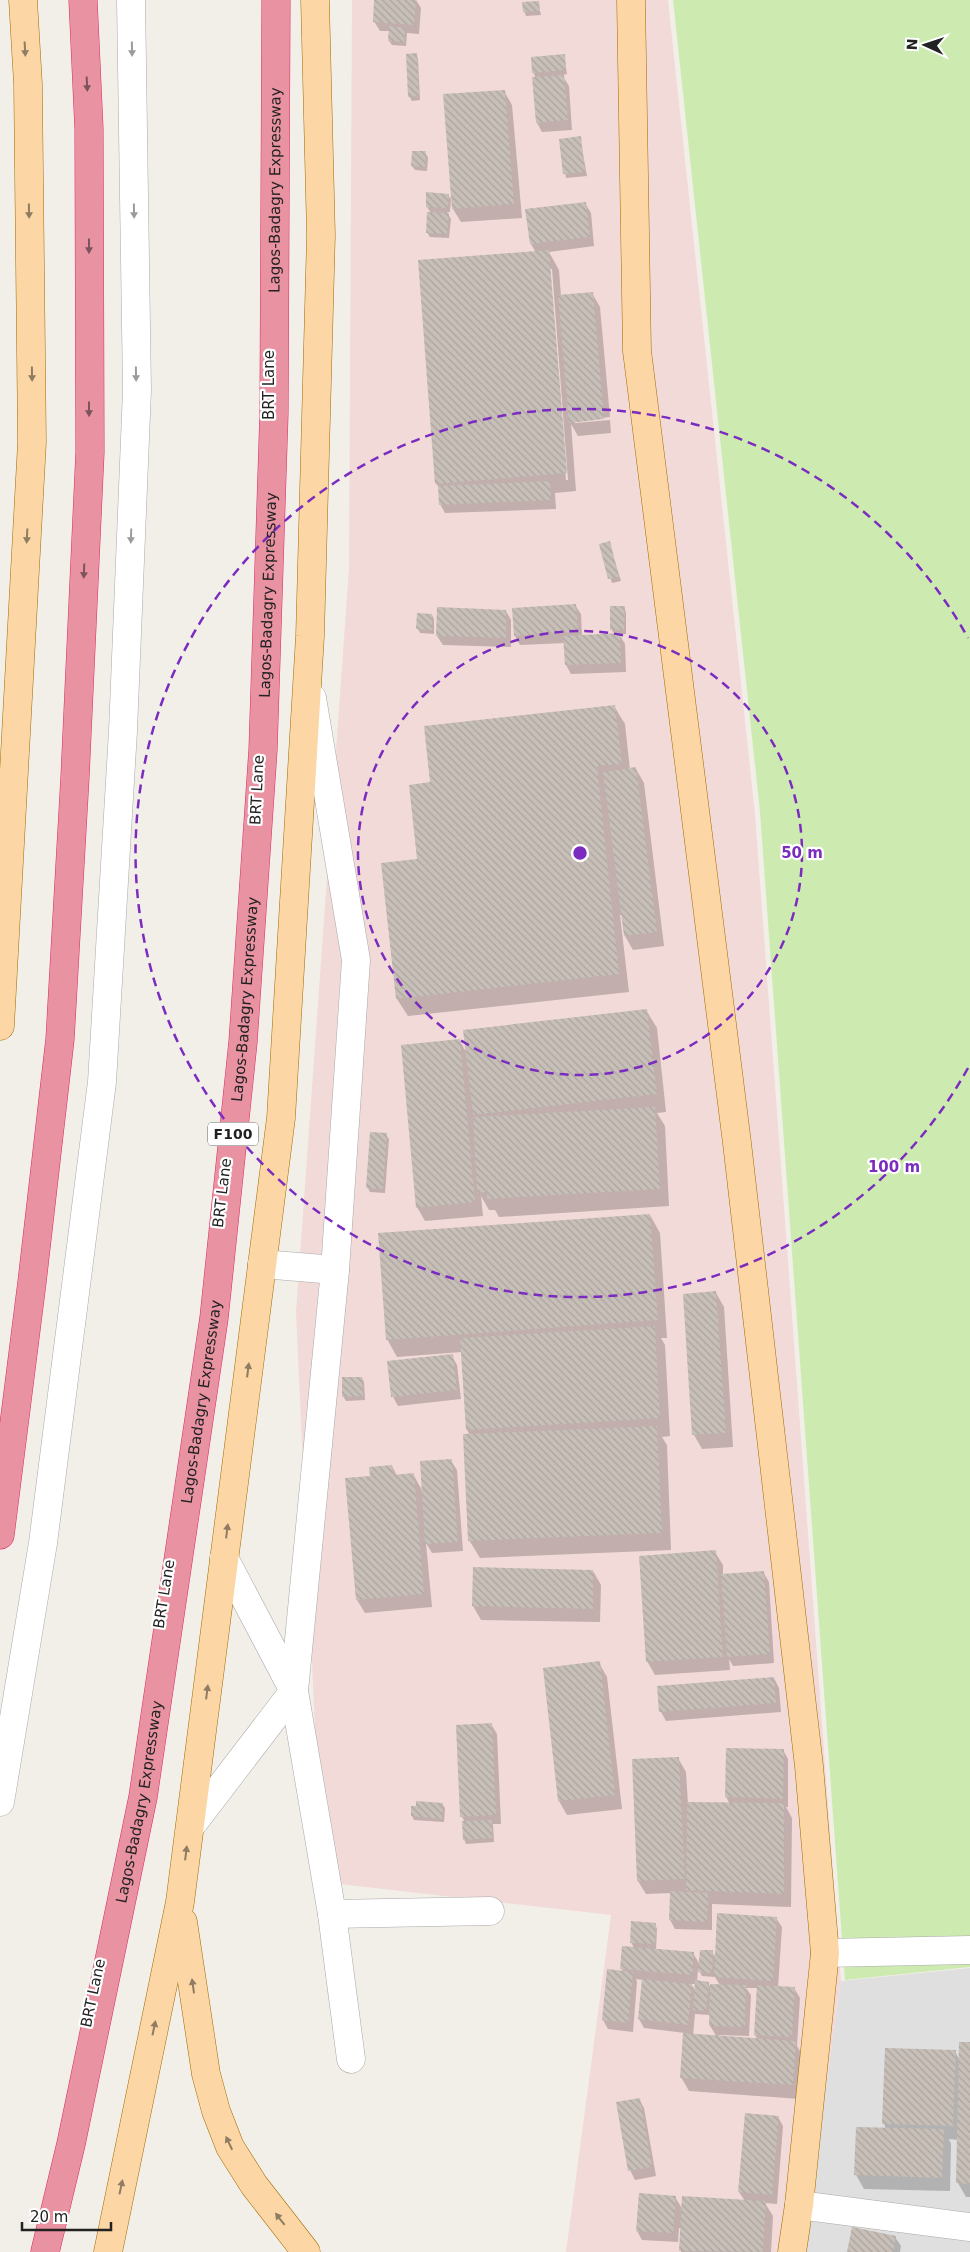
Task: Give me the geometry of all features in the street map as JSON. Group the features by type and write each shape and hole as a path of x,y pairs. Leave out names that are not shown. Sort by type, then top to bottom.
{"highway":[{"path":"1,1522 60,1040 75,787 90,452 89,129 83,0"},
{"name":"Lagos-Badagry Expressway","path":"45,2252 71,2144 143,1798 214,1318 239,1081 263,740 274,413 276,0"}],"main road":[{"path":"0,1026 32,442 28,84 22,0"},
{"path":"108,2252 180,1902 280,1118 308,674 321,235 315,0"},
{"path":"631,0 637,351 737,1143 809,1766 825,1953 799,2205 792,2252"},
{"path":"180,1902 206,2074 216,2111 230,2147 254,2185 306,2252"}],"street":[{"path":"0,1802 43,1543 102,1082 123,731 137,390 131,0"},
{"name":"BRT Lane","path":"36,2252 63,2136 135,1786 207,1317 232,1101 251,907 267,615 270,280 266,0"},
{"path":"308,674 356,960 335,1270 294,1691 332,1914 351,2059"},
{"path":"262,1264 335,1270"},
{"path":"224,1558 294,1691"},
{"path":"190,1827 294,1691"},
{"path":"332,1914 490,1911"},
{"path":"825,1953 970,1950"},
{"path":"799,2205 970,2226"}],"shaded area":[{"path":"352,0 668,0 755,814 841,1981 803,2252 566,2252 611,1915 322,1882 296,1312 349,568"},
{"path":"970,1968 970,2252 802,2252 841,1981"}],"green space":[{"path":"673,0 970,0 970,1967 845,1980 760,812"}],"building":[{"path":"374,0 416,0 414,25 373,22"},
{"path":"539,1 540,11 523,12 522,2"},
{"path":"389,26 405,28 404,42 388,41"},
{"path":"417,53 419,96 408,97 406,54"},
{"path":"565,54 566,70 532,73 531,57"},
{"path":"564,75 568,120 536,123 532,77"},
{"path":"505,90 514,204 452,209 443,94"},
{"path":"581,136 585,172 563,174 559,139"},
{"path":"412,151 426,151 425,167 411,166"},
{"path":"426,192 449,194 448,208 426,207"},
{"path":"586,202 590,237 530,244 525,209"},
{"path":"427,212 449,213 447,234 426,233"},
{"path":"549,250 567,473 435,484 418,260"},
{"path":"593,292 604,419 569,423 558,295"},
{"path":"550,481 551,500 439,505 438,486"},
{"path":"610,541 619,577 608,579 599,544"},
{"path":"576,604 578,632 514,636 512,608"},
{"path":"610,606 625,606 624,630 610,630"},
{"path":"437,607 506,610 506,638 436,636"},
{"path":"417,613 432,614 432,630 416,629"},
{"path":"620,633 621,663 565,665 563,636"},
{"path":"615,705 622,764 597,766 619,974 396,999 381,863 417,859 409,785 430,782 424,726"},
{"path":"636,767 657,932 624,936 603,772"},
{"path":"647,1009 657,1094 473,1115 463,1030"},
{"path":"460,1039 475,1202 416,1208 401,1045"},
{"path":"655,1107 660,1189 487,1199 487,1192 477,1193 473,1117"},
{"path":"370,1132 387,1133 383,1189 366,1188"},
{"path":"650,1214 658,1320 386,1340 378,1233"},
{"path":"716,1291 726,1433 692,1435 683,1294"},
{"path":"655,1326 660,1418 466,1430 460,1338"},
{"path":"453,1354 457,1390 391,1397 387,1361"},
{"path":"342,1377 362,1377 363,1396 342,1397"},
{"path":"657,1426 662,1533 468,1541 463,1434"},
{"path":"452,1459 458,1542 425,1544 420,1461"},
{"path":"392,1465 393,1475 414,1473 424,1594 356,1600 345,1478 370,1476 369,1467"},
{"path":"716,1550 723,1657 646,1662 639,1556"},
{"path":"473,1567 593,1570 593,1609 472,1606"},
{"path":"764,1571 770,1654 727,1657 721,1574"},
{"path":"600,1661 615,1795 558,1801 543,1668"},
{"path":"774,1677 776,1703 659,1712 657,1686"},
{"path":"492,1723 496,1815 460,1817 456,1725"},
{"path":"726,1748 784,1749 783,1799 725,1797"},
{"path":"679,1757 685,1879 637,1881 632,1759"},
{"path":"416,1801 443,1803 442,1819 411,1816 411,1806 416,1806"},
{"path":"687,1802 784,1803 784,1894 686,1890"},
{"path":"492,1820 492,1838 463,1840 462,1821"},
{"path":"670,1891 708,1893 707,1922 669,1920"},
{"path":"717,1913 777,1917 773,1981 714,1977"},
{"path":"631,1921 656,1923 655,1944 630,1943"},
{"path":"622,1946 694,1952 692,1975 620,1969"},
{"path":"700,1950 713,1950 712,1973 698,1972"},
{"path":"607,1969 633,1972 628,2023 602,2020"},
{"path":"642,1979 692,1984 688,2025 638,2019"},
{"path":"695,1980 709,1982 706,2011 693,2010"},
{"path":"710,1984 746,1985 745,2027 709,2026"},
{"path":"757,1985 795,1987 792,2037 754,2035"},
{"path":"683,2033 796,2041 793,2085 680,2078"},
{"path":"959,2042 970,2042 970,2184 956,2183"},
{"path":"885,2048 956,2050 953,2126 882,2124"},
{"path":"640,2098 652,2167 628,2171 616,2102"},
{"path":"745,2113 779,2116 772,2195 738,2192"},
{"path":"856,2127 944,2129 942,2178 854,2175"},
{"path":"639,2193 676,2196 673,2233 636,2231"},
{"path":"682,2196 766,2201 763,2252 679,2251"},
{"path":"852,2227 896,2236 893,2252 847,2252"}]}
